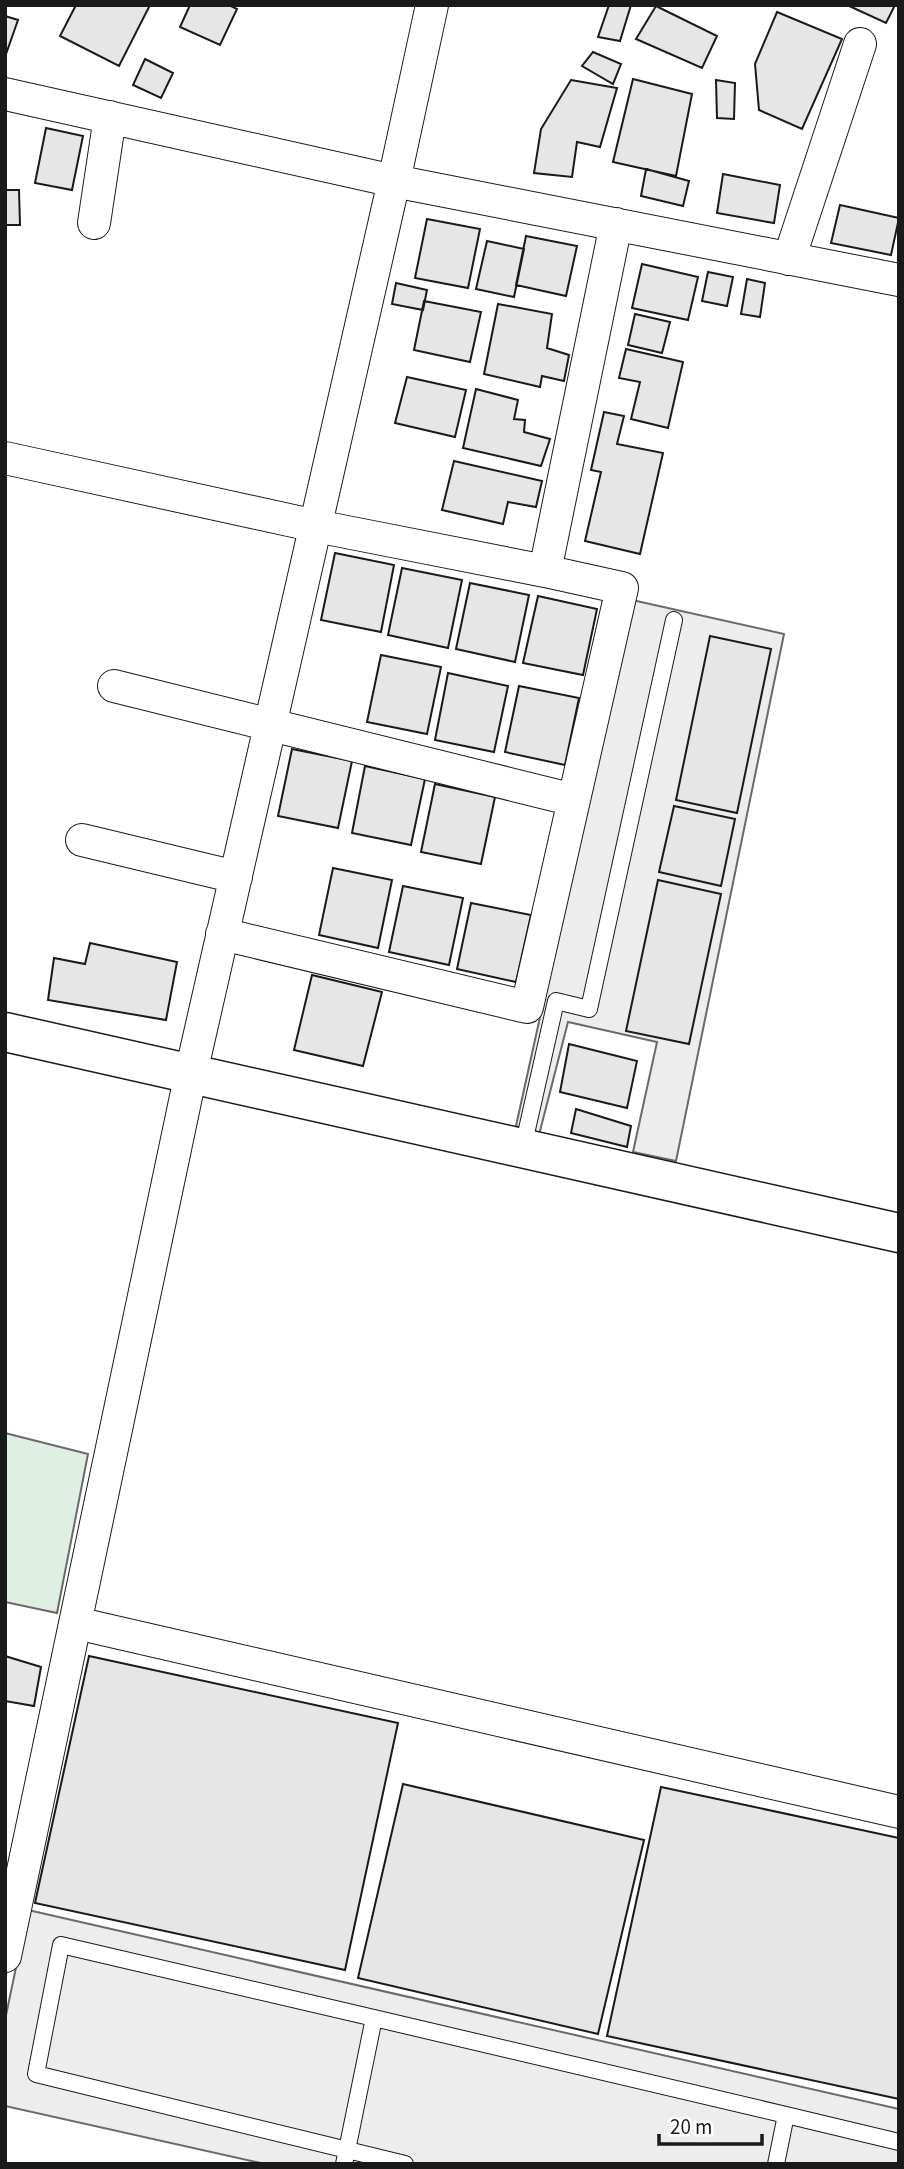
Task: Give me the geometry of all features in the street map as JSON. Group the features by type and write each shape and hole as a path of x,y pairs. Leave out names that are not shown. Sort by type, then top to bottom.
{"street":[{"path":"5,1956 191,1073 432,5"},
{"path":"789,259 860,44"},
{"path":"5,94 394,181 899,280"},
{"path":"94,223 110,117"},
{"path":"545,571 615,224"},
{"path":"5,458 316,526 621,588 527,1007 222,934"},
{"path":"114,686 574,800"},
{"path":"82,840 236,877"},
{"path":"5,1032 899,1233"},
{"path":"76,1623 899,1812"}],"lane":[{"path":"523,1147 556,1001 589,1009 674,620"},
{"path":"405,2164 345,2157 36,2074 61,1945 899,2142"},
{"path":"345,2157 374,2018"},
{"path":"776,2164 786,2116"}],"green space":[{"path":"5,1433 88,1454 57,1613 5,1602"}],"shaded area":[{"path":"632,600 784,634 676,1161 633,1152 657,1042 568,1022 539,1135 516,1126"},
{"path":"28,1910 899,2109 899,2164 265,2164 5,2106 5,2020"}],"building":[{"path":"76,5 150,5 119,66 60,36"},
{"path":"190,5 229,5 237,9 220,45 180,27"},
{"path":"609,5 631,5 620,41 598,37"},
{"path":"847,5 895,5 886,23"},
{"path":"656,6 717,36 702,68 636,39"},
{"path":"777,12 842,39 802,129 759,110 755,64"},
{"path":"5,16 18,20 5,57"},
{"path":"593,52 621,64 613,84 582,66"},
{"path":"145,59 173,73 161,98 133,85"},
{"path":"633,79 692,94 676,176 613,162"},
{"path":"571,80 617,88 600,147 577,142 572,177 534,173 541,129"},
{"path":"716,80 735,83 734,119 717,118"},
{"path":"46,128 83,136 72,190 35,183"},
{"path":"646,169 689,181 683,206 641,196"},
{"path":"723,174 780,185 774,223 717,213"},
{"path":"5,190 19,190 20,225 5,225"},
{"path":"840,205 899,218 891,255 831,243"},
{"path":"427,219 480,229 468,288 415,278"},
{"path":"526,236 577,246 566,296 516,285"},
{"path":"487,241 524,249 514,297 476,289"},
{"path":"642,264 698,277 688,320 632,308"},
{"path":"708,272 733,277 727,306 702,301"},
{"path":"747,279 765,283 760,317 741,314"},
{"path":"396,283 427,290 423,310 392,304"},
{"path":"424,301 481,312 470,362 414,350"},
{"path":"498,304 552,314 547,348 569,355 564,381 542,376 540,387 484,374"},
{"path":"635,314 670,322 662,353 628,345"},
{"path":"626,349 683,362 668,428 631,419 640,382 619,378"},
{"path":"407,377 466,390 455,437 395,423"},
{"path":"476,389 518,400 514,419 525,420 524,432 550,439 541,466 463,448"},
{"path":"604,412 624,416 617,444 663,453 640,554 585,541 601,472 591,470"},
{"path":"454,461 542,481 536,507 508,502 503,524 442,510"},
{"path":"335,553 394,565 381,632 321,620"},
{"path":"402,568 462,580 448,648 388,635"},
{"path":"470,583 529,595 515,662 456,649"},
{"path":"538,596 597,609 583,675 523,663"},
{"path":"710,636 771,649 737,813 676,800"},
{"path":"381,655 441,667 427,734 367,722"},
{"path":"448,673 508,686 494,752 435,740"},
{"path":"519,686 579,698 565,765 505,752"},
{"path":"292,749 352,761 338,828 278,816"},
{"path":"365,766 425,779 411,845 352,833"},
{"path":"435,784 495,797 481,864 421,852"},
{"path":"674,806 735,819 721,886 659,872"},
{"path":"333,868 392,880 378,948 319,935"},
{"path":"658,880 721,894 689,1044 626,1031"},
{"path":"403,886 463,898 449,965 389,952"},
{"path":"471,903 531,915 516,982 457,969"},
{"path":"90,943 177,962 166,1020 48,1000 54,958 85,964"},
{"path":"312,975 382,992 363,1066 294,1050"},
{"path":"569,1044 637,1061 627,1108 560,1092"},
{"path":"576,1109 631,1126 627,1147 571,1133"},
{"path":"5,1656 41,1667 34,1706 5,1701"},
{"path":"89,1656 398,1723 345,1970 35,1903"},
{"path":"403,1784 644,1840 598,2034 358,1978"},
{"path":"661,1787 899,1838 899,2099 607,2036"}]}
